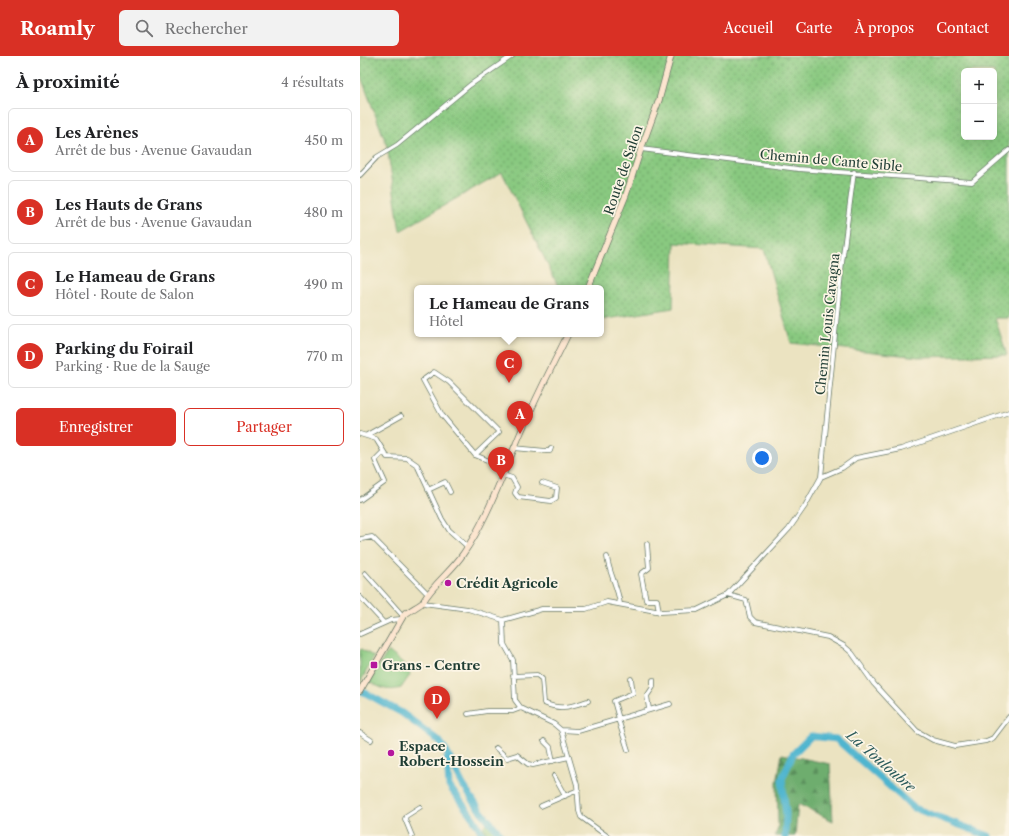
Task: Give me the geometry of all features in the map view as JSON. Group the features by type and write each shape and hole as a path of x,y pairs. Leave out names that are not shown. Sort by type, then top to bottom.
{"street":[{"path":"360,175 377,157 397,145 470,85 512,56"},
{"name":"Route de Salon","path":"589,285 619,216 659,100 671,56"},
{"name":"Chemin de Cante Sible","path":"641,149 760,164 972,182 1009,150"},
{"name":"Chemin Louis Cavagna","path":"728,595 789,529 806,506 820,477 842,263 854,172"},
{"path":"362,688 402,618 438,583 468,547 567,337"},
{"path":"475,455 499,432 449,382 434,372 423,380 442,415 475,455 506,468"},
{"path":"820,477 842,468 856,458 901,449 1009,412"},
{"path":"365,436 401,416"},
{"path":"360,434 376,439 387,457 410,459 417,465 449,530 468,547"},
{"path":"514,448 546,451 550,451 551,448"},
{"path":"360,500 385,482 375,460 383,452"},
{"path":"503,474 512,478 515,482 518,497 551,501 556,498 557,488 542,483"},
{"path":"428,490 445,482 450,492"},
{"path":"361,539 372,537 426,592"},
{"path":"647,544 649,568 641,574 646,600 657,600 659,612"},
{"path":"607,557 610,572 619,594 620,604"},
{"path":"365,573 402,618"},
{"path":"420,601 426,592 438,583"},
{"path":"420,601 468,609 503,620 542,609 586,608 607,602 659,612 698,610 728,595 746,600 750,617 755,622 828,637 844,646 852,654 874,684 918,731 933,740 955,746 993,738 1009,717"},
{"path":"360,597 384,623"},
{"path":"360,634 394,619 402,618"},
{"path":"503,620 504,644 513,660 515,700 521,708 554,724 561,730 578,790 581,817 607,836"},
{"path":"513,676 537,675 542,679 544,703 554,708 568,707 588,701"},
{"path":"628,750 614,701 633,693 631,679"},
{"path":"649,709 647,696 653,687 653,680"},
{"path":"561,730 578,731 670,704"},
{"path":"468,714 487,711 513,711 521,708"},
{"path":"360,733 371,740"},
{"path":"544,741 550,746 553,761"},
{"path":"496,748 507,758 517,755 532,764 569,757"},
{"path":"554,776 565,796"},
{"path":"541,806 578,790"},
{"path":"412,836 405,819 406,816 420,807"}],"green space":[{"path":"360,56 1009,56 1009,318 995,318 1007,355 919,357 791,343 764,249 675,243 673,308 604,320 604,285 558,285 502,172 400,231 387,146 360,74"},
{"path":"362,649 374,657 360,683 360,650"},
{"path":"388,651 408,667 410,675 401,688 392,690 385,689 369,682"},
{"path":"782,754 830,764 833,821 798,804 795,836 775,836 778,827 777,782"},
{"path":"487,823 500,836 487,836 483,827"}],"waterway":[{"name":"La Touloubre","path":"360,690 402,713 440,742 463,785 479,809 502,836"},
{"name":"La Touloubre","path":"785,836 786,814 782,779 793,754 811,736 836,739 914,808 989,836"},
{"name":"La Touloubre","path":"447,759 449,786 476,822 483,836"}],"place":[{"name":"Le Hameau de Grans","path":"509,383"},
{"name":"Les Arènes","path":"520,434"},
{"name":"Les Hauts de Grans","path":"501,480"},
{"name":"Crédit Agricole","path":"448,583"},
{"name":"Grans - Centre","path":"374,665"},
{"name":"Parking du Foirail","path":"437,719"},
{"name":"Espace Robert-Hossein","path":"391,753"}]}
